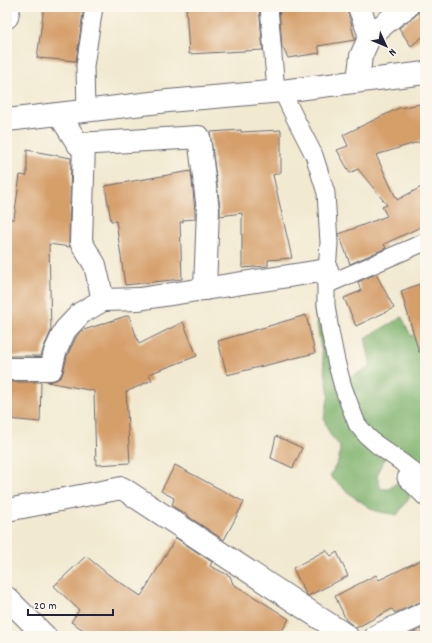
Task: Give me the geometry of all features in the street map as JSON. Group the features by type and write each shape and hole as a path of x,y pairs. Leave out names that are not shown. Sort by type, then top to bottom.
{"street":[{"path":"7,17 9,7"},
{"path":"359,7 370,36"},
{"path":"358,81 361,56 370,36 407,7"},
{"path":"7,120 168,101 279,91 425,73"},
{"path":"59,114 78,144 199,137 208,210 205,289"},
{"path":"84,144 81,242 95,265 103,300"},
{"path":"7,369 50,369 55,352 65,330 81,313 103,300 139,299 205,289 326,278"},
{"path":"7,510 122,488 347,636"},
{"path":"7,598 45,636"},
{"path":"376,636 425,613"}],"lane":[{"path":"86,111 85,66 94,7"},
{"path":"269,7 279,91 314,155 326,193 329,243 326,278 326,305 336,360 343,387 357,424 367,436 425,482"},
{"path":"326,278 425,242"},
{"path":"344,423 360,443 399,471 425,497"}],"green space":[{"path":"323,289 345,380 371,366 365,338 402,317 411,336 425,331 425,470 401,451 391,449 380,467 377,477 381,489 389,489 396,483 404,488 410,497 397,515 375,511 351,495 330,476 339,459 340,446 331,436 324,418 329,395 314,306"}],"building":[{"path":"44,7 84,7 76,61 37,58"},
{"path":"186,7 259,7 263,50 189,54"},
{"path":"279,7 347,7 355,40 318,46 320,53 288,58 282,48"},
{"path":"419,7 425,7 425,35 411,46 399,28 418,13"},
{"path":"425,103 425,140 376,155 397,200 425,185 425,225 384,244 386,248 350,264 339,234 387,216 382,207 387,205 358,169 350,173 337,150 348,146 343,135 399,108"},
{"path":"241,130 241,132 281,130 281,172 273,175 292,258 268,260 268,266 242,268 242,213 220,216 210,132"},
{"path":"27,150 71,158 70,247 49,244 51,331 41,356 7,356 7,219 14,219 20,175 27,176"},
{"path":"191,171 195,219 183,220 183,222 180,222 182,279 125,285 116,221 111,221 105,186"},
{"path":"376,274 394,308 356,326 344,298 361,291 358,282"},
{"path":"425,282 425,352 419,352 401,291"},
{"path":"129,315 139,344 183,322 197,356 149,374 152,380 126,392 130,463 96,465 94,391 47,382 61,377 67,356 76,337 81,331"},
{"path":"306,315 315,353 227,375 218,341"},
{"path":"7,382 41,382 40,422 7,419"},
{"path":"276,436 302,448 293,468 271,458"},
{"path":"175,465 244,502 224,540 172,506 174,498 161,491"},
{"path":"176,538 212,562 210,566 230,576 233,584 289,619 279,636 93,636 71,622 79,610 54,586 86,556 109,575 141,596"},
{"path":"326,550 331,556 337,552 348,576 308,596 293,568"},
{"path":"425,558 425,601 395,613 392,609 356,628 346,620 335,596 376,575 379,580"},
{"path":"425,627 425,636 406,636"}]}
